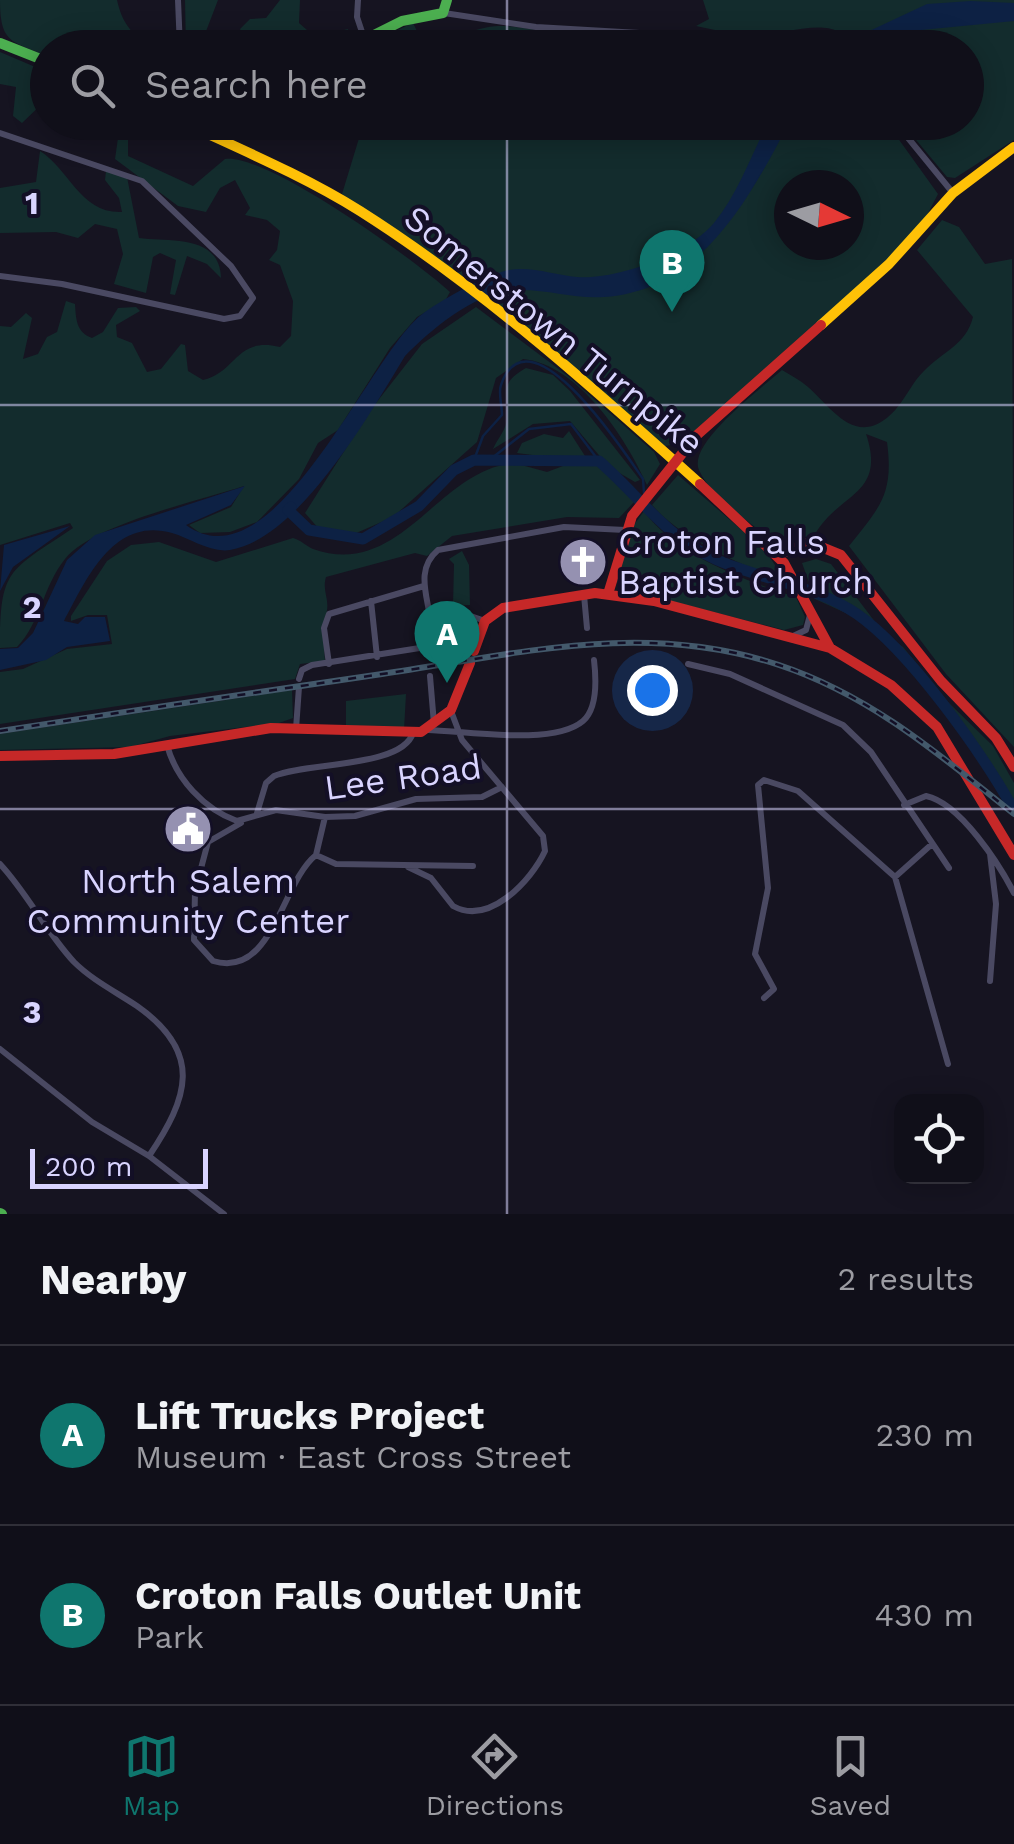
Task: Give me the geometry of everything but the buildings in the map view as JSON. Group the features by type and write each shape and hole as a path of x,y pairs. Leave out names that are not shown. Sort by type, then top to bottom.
{"main road":[{"path":"382,30 408,18 442,12 447,0"},
{"path":"0,42 30,54"},
{"name":"Somerstown Turnpike","path":"220,140 340,199 486,304 778,554 830,648"},
{"path":"608,594 632,516 674,462 729,404 890,264 953,193 1014,148"},
{"path":"778,554 801,542 835,550 949,692 996,738 1014,768"},
{"path":"0,756 98,755 254,730 412,733 431,728 450,710 485,621 503,608 584,594 608,594 830,648 891,685 937,727 1014,855"}],"street":[{"path":"178,0 179,30"},
{"path":"358,0 356,16 361,30"},
{"path":"442,12 536,27 588,30"},
{"path":"0,133 142,181 231,266 253,298 240,316 224,319 62,284 0,276"},
{"path":"909,140 953,193"},
{"path":"296,728 299,683 307,667 426,647 429,619 424,586 429,559 450,547 577,526 625,530"},
{"path":"329,664 326,617 332,611 424,586"},
{"path":"584,594 587,628"},
{"path":"371,601 377,657"},
{"path":"790,637 806,630 808,608"},
{"path":"429,619 471,614 485,621"},
{"path":"430,676 431,728 543,734 582,722 593,696 594,660"},
{"path":"688,664 730,674 843,725 871,752 948,868"},
{"path":"408,866 431,878 459,910 484,909 508,897 539,862 545,841 462,740 462,731 450,710"},
{"path":"325,818 316,856 301,870 260,947 233,964 213,961 196,946 193,933 201,861 212,837 249,819 261,808 270,779 286,772 390,753 410,742 412,733"},
{"path":"167,744 176,770 198,796 223,815 249,819"},
{"path":"764,998 774,989 754,954 768,888 758,812 760,781 798,790 895,877 948,1064"},
{"name":"Lee Road","path":"249,819 288,810 325,818 364,814 416,799 482,797 502,787"},
{"path":"265,788 274,804 288,810"},
{"path":"904,805 926,796 942,802 990,852 1014,894"},
{"path":"895,877 932,844"},
{"path":"990,852 996,904 990,981"},
{"path":"316,856 330,864 473,866"},
{"path":"0,864 71,958 150,1017 180,1059 186,1076 184,1093 149,1156"},
{"path":"0,1050 92,1122 149,1156 224,1214"}],"green space":[{"path":"0,0 117,0 132,30 30,30 30,49 5,33"},
{"path":"185,0 218,0 207,30 186,30"},
{"path":"280,0 300,0 299,23 307,30 240,29 250,19 266,18"},
{"path":"703,0 1014,0 1014,140 955,178 947,177 916,140 984,140 984,30 715,30 696,26 709,19"},
{"path":"413,23 416,30 398,30"},
{"path":"498,26 540,30 474,30"},
{"path":"0,52 30,65 30,115 22,123 13,116 16,87 0,84"},
{"path":"118,140 128,140 128,156 193,186 225,159 245,161 340,212 450,292 445,301 417,317 390,348 338,430 318,443 299,479 257,522 230,532 200,533 189,525 231,507 244,486 148,515 98,535 65,559 32,626 17,647 0,648 2,602 12,574 73,528 70,523 0,545 0,326 11,327 26,313 32,318 23,359 38,354 47,337 57,332 66,301 75,304 80,329 92,338 103,332 118,308 136,307 140,311 116,325 117,337 132,343 147,372 161,369 181,344 185,345 188,371 203,380 223,370 245,350 265,345 280,347 291,336 293,301 280,265 269,260 277,250 280,231 267,220 245,215 250,208 235,180 220,188 206,212 178,206 115,159"},
{"path":"358,140 899,140 938,194 926,217 893,254 685,442 661,447 488,298 499,293 475,275 462,276 342,194"},
{"path":"40,151 86,198 108,211 122,212 119,198 105,180 106,171 127,177 139,238 203,247 218,264 221,278 207,264 187,256 175,295 170,294 176,260 160,253 153,257 146,293 114,284 123,254 117,229 95,224 78,238 56,232 0,233 0,188 36,182"},
{"path":"942,220 959,227 985,264 1012,259 1014,747 946,674 849,546 882,499 888,475 887,442 866,434 871,454 865,482 814,536 773,542 722,500 699,470 698,459 715,431 782,370 805,384 851,424 872,426 890,415 923,372 965,334 973,317 917,250"},
{"path":"476,307 568,376 654,452 660,464 647,485 598,406 563,374 523,359 496,378 477,442 393,517 354,534 319,529 305,513 369,412 422,344"},
{"path":"526,368 553,375 570,391 640,480 635,482 609,467 570,421 533,424 493,449 507,422 508,384"},
{"path":"569,431 585,456 563,459 517,453 522,443 544,434 563,438"},
{"path":"514,463 547,472 563,466 597,465 634,502 619,518 567,517 452,536 427,556 415,553 326,577 325,661 300,664 295,679 0,724 0,672 23,669 67,649 112,644 107,615 88,615 71,621 71,616 107,561 131,545 159,542 216,562 293,538 313,549 344,554 371,550 395,537 462,484 487,470"},
{"path":"678,475 766,551 788,586 698,541 652,505"},
{"path":"644,511 657,527 693,553 734,574 796,597 805,617 803,625 784,630 620,588 617,581 631,529"},
{"path":"462,551 469,565 470,605 453,606 454,564 449,559"},
{"path":"816,559 831,564 882,631 903,647 949,703 993,746 1014,783 1014,800 956,718 872,625 815,599 802,563"},
{"path":"292,690 293,718 279,723 170,736 130,747 0,750 0,734"},
{"path":"406,694 404,730 346,728 346,701"}],"water":[{"path":"1014,3 1014,21 921,30 871,30 927,4"},
{"path":"760,140 780,140 739,209 718,235 695,259 668,278 638,291 604,297 505,291 457,312 405,356 331,470 282,523 256,541 230,550 208,547 172,533 151,530 133,534 104,555 64,621 78,624 85,617 105,617 110,641 67,647 46,660 0,670 0,649 18,648 33,633 67,560 95,535 245,486 231,505 186,525 219,536 253,525 285,497 317,459 400,338 421,315 439,303 509,270 593,277 651,263 702,234 723,212"},
{"path":"70,526 13,567 0,591 4,545"}],"waterway":[{"path":"474,460 483,436 502,415 501,385 514,365 533,362 554,373 598,418 643,479 644,493"},
{"path":"492,458 529,429 571,424 599,461"},
{"path":"291,507 288,510 309,530 363,539 419,506 454,470 474,460 599,461 667,527 698,550 733,566 824,596 878,631 943,704 1014,810"}],"railway":[{"path":"0,731 532,650 630,643 679,645 779,665 844,693 903,729 1014,814"}],"traffic: fast":[{"path":"384,30 402,21 443,13 447,0"},
{"path":"0,43 30,55"}],"traffic: slow":[{"path":"221,140 317,186 450,273 536,340 700,484"},
{"path":"821,325 889,264 953,193 1014,147"}],"traffic: jam":[{"path":"608,594 632,516 697,435 821,325"},
{"path":"700,484 784,563 830,648 891,685 937,727 1014,855"},
{"path":"778,555 809,542 841,555 941,681 996,738 1014,767"},
{"path":"474,651 485,621 503,608 595,593 654,601 830,648"},
{"path":"0,756 114,754 271,728 421,732 451,710 470,663"}],"place":[{"name":"Croton Falls Outlet Unit","path":"672,312"},
{"name":"Croton Falls Baptist Church","path":"583,562"},
{"name":"Lift Trucks Project","path":"447,683"},
{"name":"North Salem Community Center","path":"188,829"}]}
